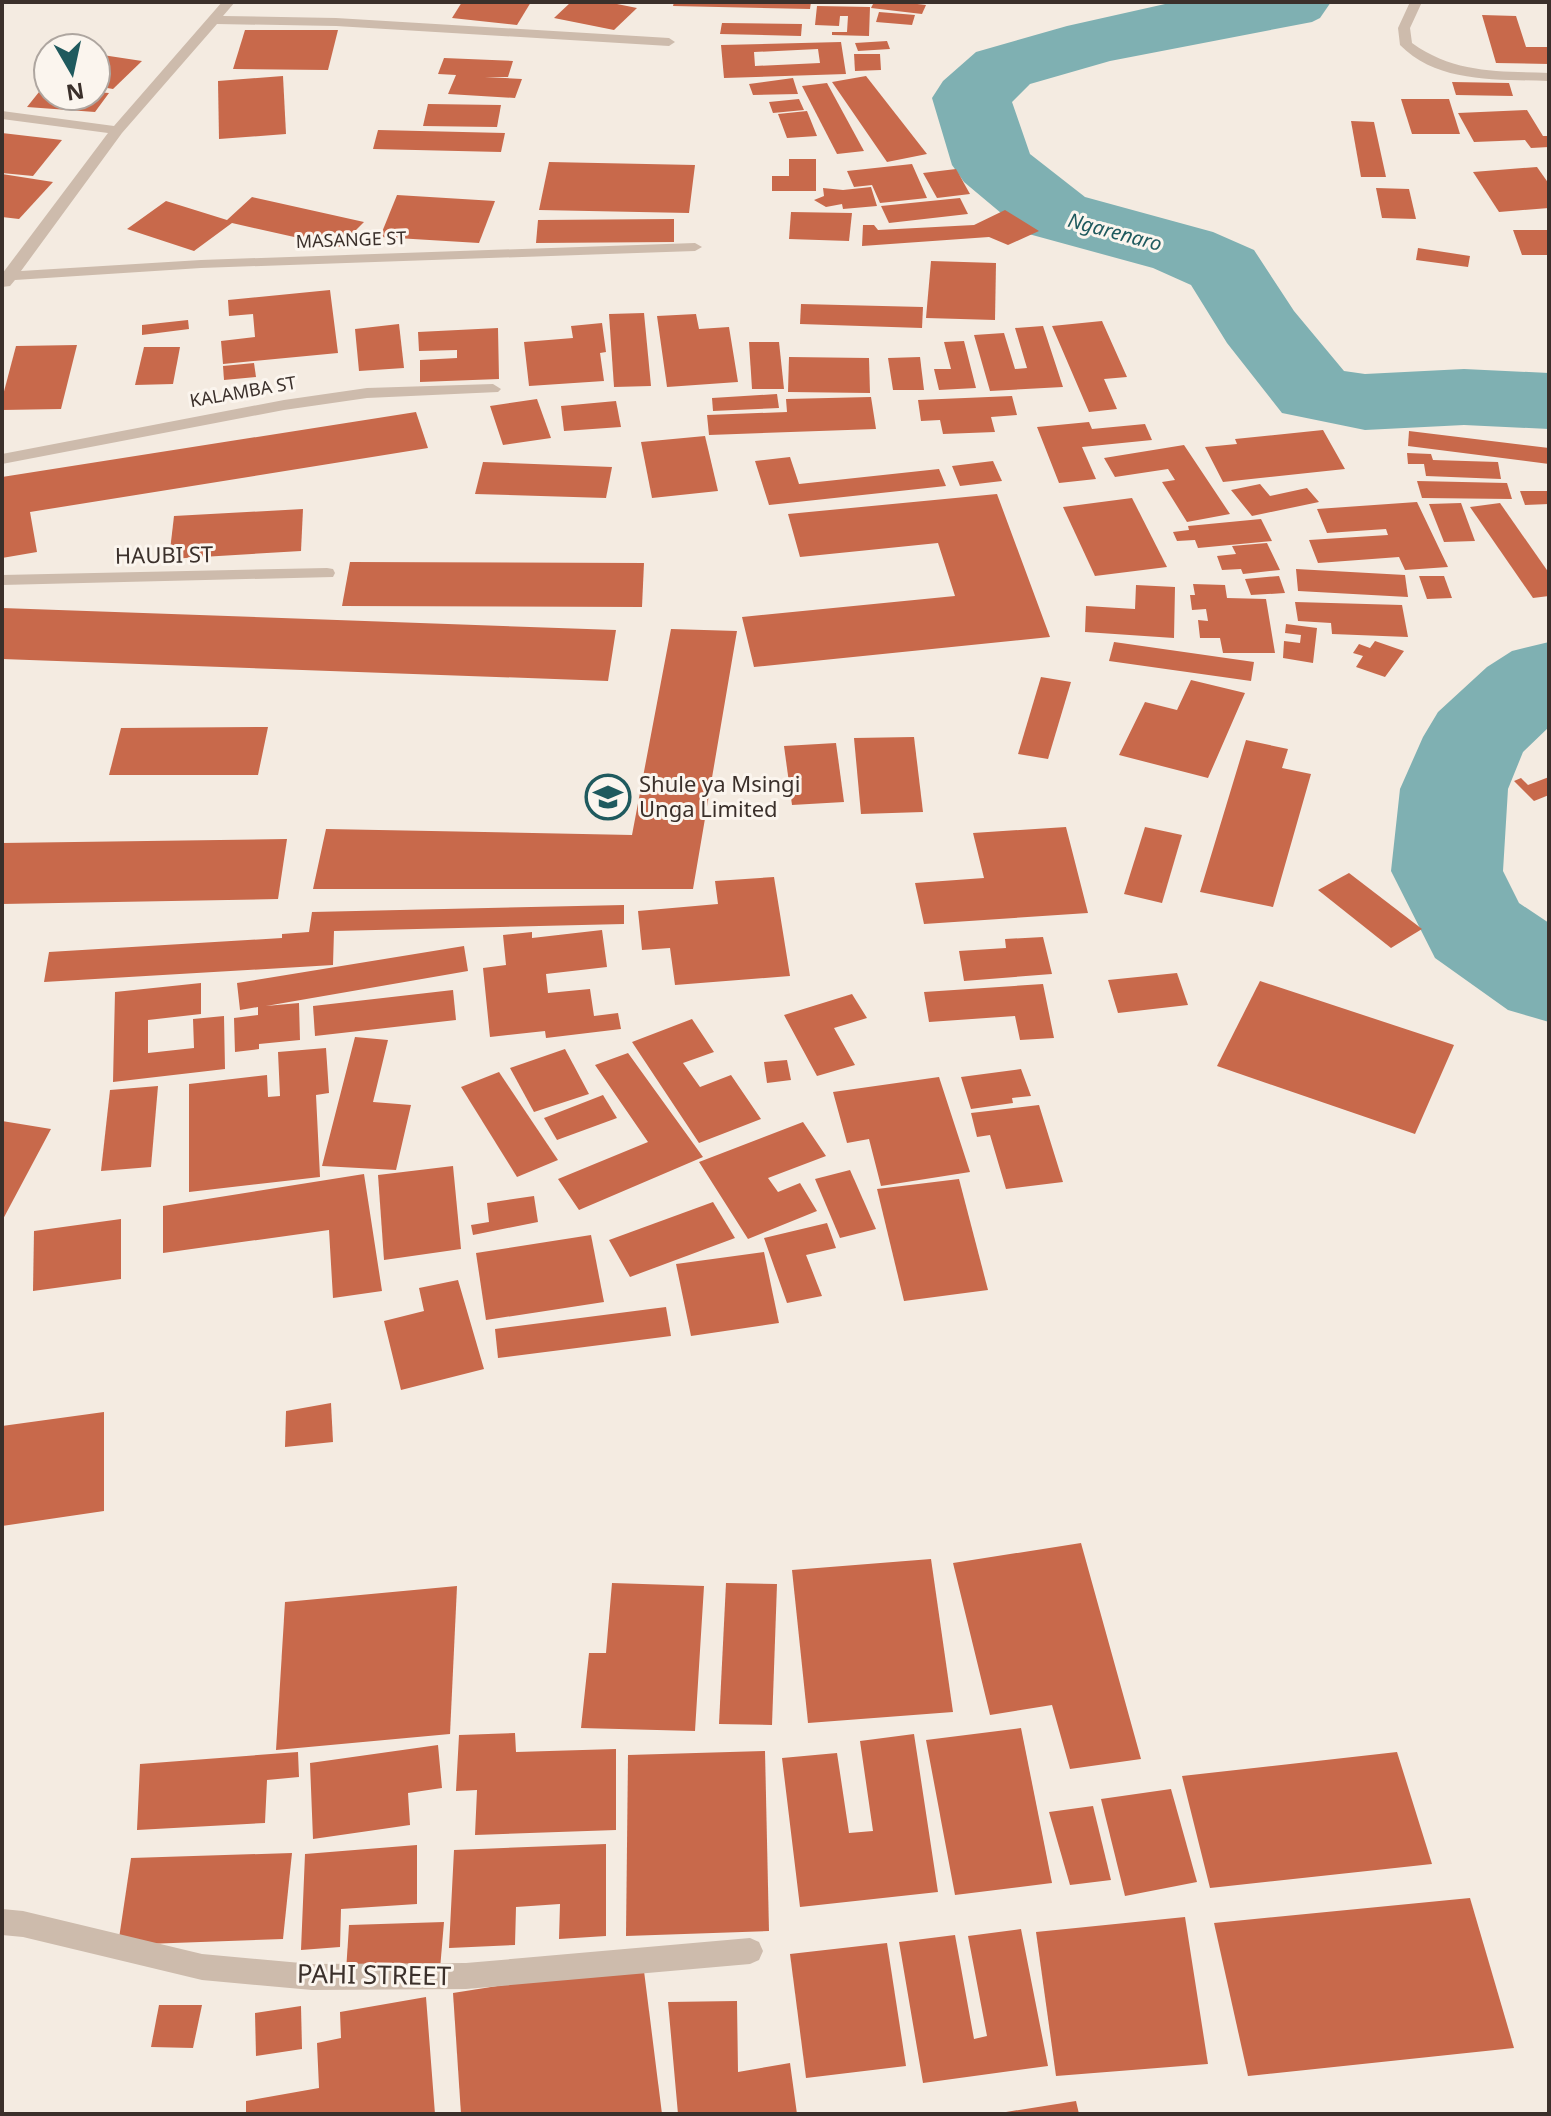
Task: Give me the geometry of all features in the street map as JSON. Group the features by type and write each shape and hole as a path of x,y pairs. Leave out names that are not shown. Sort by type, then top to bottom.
{"street":[{"path":"5,282 117,130 229,2"},
{"path":"1416,2 1404,28 1406,45 1425,60 1456,73 1549,77"},
{"path":"214,20 336,22 669,42"},
{"path":"2,115 117,130"},
{"name":"MASANGE ST","path":"5,282 201,264 695,247"},
{"name":"KALAMBA ST","path":"2,459 167,425 367,393 493,389"},
{"name":"HAUBI ST","path":"2,580 327,573"},
{"name":"PAHI STREET","path":"2,1922 23,1924 202,1967 312,1977 466,1976 750,1951"}],"building":[{"path":"462,2 531,2 517,25 452,18"},
{"path":"571,2 607,2 637,8 614,30 554,18"},
{"path":"674,2 811,2 810,9 673,6"},
{"path":"874,2 926,5 922,14 871,8"},
{"path":"817,6 870,7 869,36 832,35 832,32 847,32 848,16 840,16 839,26 815,25"},
{"path":"879,12 915,15 912,25 876,22"},
{"path":"1482,15 1516,16 1526,47 1549,47 1549,64 1496,63"},
{"path":"722,23 802,24 801,36 720,34"},
{"path":"245,30 338,30 328,70 233,69"},
{"path":"887,41 890,49 858,51 855,43"},
{"path":"841,42 846,74 724,78 721,45","holes":["818,49 820,63 755,66 754,52"]},
{"path":"854,54 880,54 881,70 855,71"},
{"path":"112,56 142,61 113,89"},
{"path":"444,58 513,61 508,77 485,77 522,79 515,98 448,94 456,75 438,74"},
{"path":"283,76 286,134 219,139 218,81"},
{"path":"866,76 927,154 887,162 832,82"},
{"path":"793,78 798,94 753,95 749,84"},
{"path":"1452,82 1509,83 1513,96 1456,95"},
{"path":"827,83 864,151 837,154 802,86"},
{"path":"799,99 804,110 773,113 769,102"},
{"path":"1401,99 1449,99 1460,134 1412,134"},
{"path":"428,104 501,105 497,127 423,126"},
{"path":"1527,110 1543,136 1549,136 1549,147 1531,148 1525,140 1474,142 1458,113"},
{"path":"807,111 817,136 787,138 778,114"},
{"path":"1351,121 1374,122 1386,177 1361,177"},
{"path":"378,130 505,133 501,152 373,149"},
{"path":"2,133 62,140 33,176 2,173"},
{"path":"789,159 816,159 816,191 772,191 772,176 789,176"},
{"path":"549,162 695,165 689,213 539,210"},
{"path":"912,164 927,198 880,203 872,185 854,187 847,171"},
{"path":"1537,167 1549,184 1549,208 1499,212 1473,172"},
{"path":"956,169 970,194 937,198 923,173"},
{"path":"2,174 53,182 19,219 2,217"},
{"path":"871,187 877,206 843,209 842,204 826,207 814,200 824,196 823,188 843,190"},
{"path":"1376,188 1409,189 1416,219 1382,218"},
{"path":"397,195 495,201 479,243 380,237"},
{"path":"252,197 364,222 339,247 232,223 194,251 127,229 166,201 227,220"},
{"path":"960,198 968,214 889,223 881,206"},
{"path":"1005,210 1039,231 1008,245 989,237 862,246 863,225 874,225 878,230 974,225"},
{"path":"791,212 852,213 849,241 789,239"},
{"path":"674,219 674,242 536,243 538,220"},
{"path":"1513,230 1549,230 1549,255 1522,255"},
{"path":"1418,248 1470,256 1468,267 1416,260"},
{"path":"931,261 996,263 995,320 926,318"},
{"path":"330,290 338,353 223,364 221,341 255,337 253,314 229,316 228,300"},
{"path":"801,304 923,307 922,328 800,324"},
{"path":"644,313 651,386 614,387 609,314"},
{"path":"696,314 699,329 729,327 738,382 667,387 657,316"},
{"path":"188,320 189,329 142,335 142,325"},
{"path":"1102,321 1127,377 1104,379 1117,409 1089,412 1052,326"},
{"path":"602,323 606,352 600,353 604,381 529,386 524,342 573,338 571,326"},
{"path":"399,324 404,368 359,371 355,329"},
{"path":"1043,326 1063,387 990,391 974,335 1004,333 1015,369 1027,368 1015,328"},
{"path":"498,328 499,379 420,382 420,360 457,358 457,350 419,351 418,332"},
{"path":"964,341 976,388 939,390 934,369 951,369 944,342"},
{"path":"749,342 779,342 784,389 752,389"},
{"path":"77,345 61,409 2,410 16,346"},
{"path":"144,347 180,347 173,384 135,385"},
{"path":"789,357 869,358 870,393 788,392"},
{"path":"920,357 924,390 893,390 888,358"},
{"path":"254,363 256,377 224,380 223,366"},
{"path":"777,394 779,408 713,411 712,398"},
{"path":"1012,396 1017,415 991,417 995,432 943,434 940,420 921,421 918,400"},
{"path":"871,397 876,429 709,435 707,415 787,412 786,399"},
{"path":"537,399 551,438 503,445 490,406"},
{"path":"616,401 621,427 564,431 561,406"},
{"path":"416,412 428,448 30,512 37,552 2,558 2,477"},
{"path":"1089,422 1092,429 1145,424 1152,440 1082,447 1096,479 1059,483 1037,427"},
{"path":"1323,430 1345,469 1223,482 1205,447 1237,444 1235,439"},
{"path":"1409,431 1549,448 1549,464 1408,446"},
{"path":"705,436 718,491 652,498 641,442"},
{"path":"1184,445 1230,514 1187,522 1162,482 1175,480 1168,469 1115,477 1104,458"},
{"path":"1407,453 1431,454 1433,460 1498,462 1501,479 1426,476 1424,464 1408,464"},
{"path":"790,457 799,484 939,469 946,486 769,505 755,461"},
{"path":"993,461 1002,481 960,486 952,466"},
{"path":"483,462 612,467 606,498 475,494"},
{"path":"1417,481 1507,483 1512,499 1422,498"},
{"path":"1260,484 1270,496 1307,488 1319,502 1252,516 1231,490"},
{"path":"1520,491 1549,491 1549,504 1525,505"},
{"path":"997,494 1050,637 754,667 742,617 955,596 938,543 800,557 788,514"},
{"path":"1132,498 1167,567 1095,576 1063,507"},
{"path":"1417,502 1448,567 1405,570 1399,557 1318,563 1309,540 1388,535 1386,529 1327,533 1317,509"},
{"path":"1461,503 1475,541 1444,542 1429,504"},
{"path":"1500,503 1549,573 1549,596 1533,598 1470,507"},
{"path":"303,509 301,551 169,559 174,516"},
{"path":"1261,519 1272,541 1198,548 1195,540 1177,541 1173,532 1189,530 1188,526"},
{"path":"1267,543 1280,570 1243,574 1241,569 1222,570 1217,556 1236,554 1232,546"},
{"path":"350,562 644,563 642,607 342,606"},
{"path":"1296,569 1405,575 1408,597 1298,591"},
{"path":"1279,576 1285,593 1251,595 1245,579"},
{"path":"1419,576 1444,576 1452,598 1427,599"},
{"path":"1193,584 1225,585 1227,598 1266,599 1275,653 1223,653 1220,638 1200,638 1198,620 1208,621 1206,609 1192,610 1190,595 1195,595"},
{"path":"1136,585 1175,587 1174,638 1085,632 1086,606 1135,609"},
{"path":"1295,602 1402,605 1408,637 1332,634 1331,623 1298,621"},
{"path":"2,608 616,630 608,681 2,659"},
{"path":"1286,624 1317,628 1313,663 1283,658 1284,641 1300,643 1301,635 1285,633"},
{"path":"671,629 737,631 693,889 313,889 326,829 632,835"},
{"path":"1375,641 1404,651 1385,677 1356,667 1363,656 1353,653 1359,644 1370,648"},
{"path":"1114,642 1254,662 1251,681 1109,661"},
{"path":"1041,677 1071,682 1048,759 1018,754"},
{"path":"1191,680 1245,693 1208,778 1119,755 1145,702 1177,710"},
{"path":"268,727 258,775 109,775 121,728"},
{"path":"914,737 923,812 861,814 854,738"},
{"path":"1246,740 1288,749 1282,768 1311,774 1273,907 1200,892"},
{"path":"836,743 844,802 792,805 784,746"},
{"path":"1549,777 1549,795 1534,801 1514,781 1521,778 1528,785"},
{"path":"1066,827 1088,913 924,924 915,883 984,878 973,833"},
{"path":"1145,827 1182,835 1162,903 1124,894"},
{"path":"287,839 278,899 2,904 2,843"},
{"path":"1349,873 1422,929 1391,948 1318,890"},
{"path":"774,877 790,976 675,985 670,948 642,950 638,911 718,904 715,881"},
{"path":"624,905 624,924 334,931 333,965 44,982 49,952 282,938 282,934 309,932 312,912"},
{"path":"602,930 607,967 546,974 548,993 590,989 594,1016 618,1013 621,1029 546,1038 545,1031 490,1037 483,968 506,965 503,935 532,932 532,938"},
{"path":"1043,937 1052,974 964,981 959,951 1006,948 1005,939"},
{"path":"464,946 468,971 266,1006 299,1003 300,1040 259,1044 259,1049 235,1052 234,1018 258,1015 258,1007 240,1010 237,983"},
{"path":"1177,973 1188,1005 1118,1013 1108,980"},
{"path":"1260,981 1454,1045 1415,1134 1217,1066"},
{"path":"201,983 201,1014 148,1020 148,1053 194,1048 193,1019 224,1016 225,1069 113,1082 115,992"},
{"path":"1043,984 1054,1038 1020,1040 1015,1016 929,1022 924,992"},
{"path":"453,990 456,1020 315,1036 313,1006"},
{"path":"852,994 867,1018 834,1028 855,1065 817,1076 784,1015"},
{"path":"692,1019 714,1052 683,1063 700,1087 731,1075 761,1119 699,1143 632,1042"},
{"path":"355,1037 388,1040 373,1102 411,1105 396,1170 322,1166"},
{"path":"326,1048 329,1093 316,1095 320,1177 189,1192 189,1084 267,1075 268,1097 280,1096 278,1052"},
{"path":"565,1049 589,1094 534,1112 510,1068"},
{"path":"628,1053 703,1157 579,1210 558,1179 648,1142 595,1065"},
{"path":"787,1060 791,1080 767,1083 764,1062"},
{"path":"1021,1069 1031,1096 1012,1098 1013,1103 971,1109 961,1077"},
{"path":"499,1072 558,1160 517,1177 461,1087"},
{"path":"939,1077 970,1172 881,1186 869,1139 847,1143 833,1092"},
{"path":"158,1086 151,1167 101,1171 110,1090"},
{"path":"603,1095 617,1118 557,1140 544,1118"},
{"path":"1039,1105 1063,1182 1006,1189 990,1135 977,1137 971,1113"},
{"path":"2,1121 51,1129 2,1221"},
{"path":"803,1122 826,1156 768,1178 778,1192 800,1183 817,1211 748,1239 699,1162"},
{"path":"453,1166 461,1249 384,1260 378,1175"},
{"path":"850,1170 876,1229 840,1238 815,1179"},
{"path":"364,1174 382,1291 333,1298 329,1230 163,1253 163,1206"},
{"path":"959,1179 988,1290 904,1301 877,1189"},
{"path":"534,1196 538,1222 473,1235 471,1225 489,1222 487,1203"},
{"path":"713,1202 735,1238 630,1277 609,1240"},
{"path":"121,1219 121,1279 33,1291 34,1231"},
{"path":"827,1223 836,1248 806,1255 822,1296 787,1303 764,1238"},
{"path":"591,1235 604,1302 486,1320 476,1253"},
{"path":"764,1252 779,1323 691,1336 676,1264"},
{"path":"458,1280 484,1369 401,1390 384,1321 424,1311 419,1288"},
{"path":"666,1307 671,1336 498,1358 495,1329"},
{"path":"331,1403 333,1442 285,1447 286,1411"},
{"path":"104,1412 104,1511 2,1526 2,1426"},
{"path":"1081,1543 1141,1759 1070,1769 1052,1705 990,1715 953,1563"},
{"path":"931,1559 953,1712 808,1723 792,1570"},
{"path":"612,1583 704,1586 695,1731 581,1728 589,1653 606,1653"},
{"path":"726,1583 777,1584 772,1725 719,1724"},
{"path":"457,1586 450,1734 276,1750 285,1602"},
{"path":"1021,1728 1052,1883 955,1895 926,1740"},
{"path":"515,1733 516,1752 616,1749 616,1830 475,1835 477,1790 456,1791 459,1735"},
{"path":"914,1734 938,1892 800,1907 782,1758 837,1753 849,1833 873,1831 860,1741"},
{"path":"438,1745 442,1788 408,1793 410,1825 313,1839 310,1763"},
{"path":"765,1751 769,1931 626,1936 628,1755"},
{"path":"298,1752 299,1777 267,1780 265,1823 137,1830 140,1764"},
{"path":"1397,1752 1432,1864 1210,1888 1182,1776"},
{"path":"1171,1789 1197,1882 1125,1896 1101,1799"},
{"path":"1093,1806 1111,1880 1070,1885 1049,1812"},
{"path":"606,1844 606,1936 559,1939 560,1904 516,1907 515,1945 449,1948 454,1850"},
{"path":"417,1845 417,1904 341,1909 340,1947 301,1950 305,1854"},
{"path":"292,1853 283,1939 118,1945 131,1858"},
{"path":"1470,1898 1514,2048 1248,2076 1214,1923"},
{"path":"1185,1917 1208,2064 1056,2076 1036,1932"},
{"path":"444,1922 440,1969 346,1972 349,1925"},
{"path":"1021,1929 1048,2066 923,2083 899,1942 955,1935 974,2039 987,2036 968,1936"},
{"path":"887,1943 906,2066 806,2078 790,1954"},
{"path":"643,1963 662,2114 461,2114 453,1993"},
{"path":"426,1997 435,2114 246,2114 246,2101 319,2088 317,2043 341,2038 340,2012"},
{"path":"737,2001 738,2072 790,2063 797,2114 678,2114 668,2002"},
{"path":"159,2005 202,2005 193,2048 151,2047"},
{"path":"301,2006 302,2049 256,2056 255,2013"},
{"path":"1076,2101 1079,2114 1006,2114 1006,2112"}],"waterway":[{"name":"Ngarenaro","path":"1294,2 1094,42 1003,68 971,98 993,165 1055,215 1183,250 1224,268 1258,324 1314,394 1365,402 1464,397 1549,401"},
{"name":"Ngarenaro","path":"1549,675 1524,691 1476,737 1454,789 1447,871 1475,929 1549,980"}],"place":[{"name":"Shule ya Msingi Unga Limited","path":"608,797"}]}
